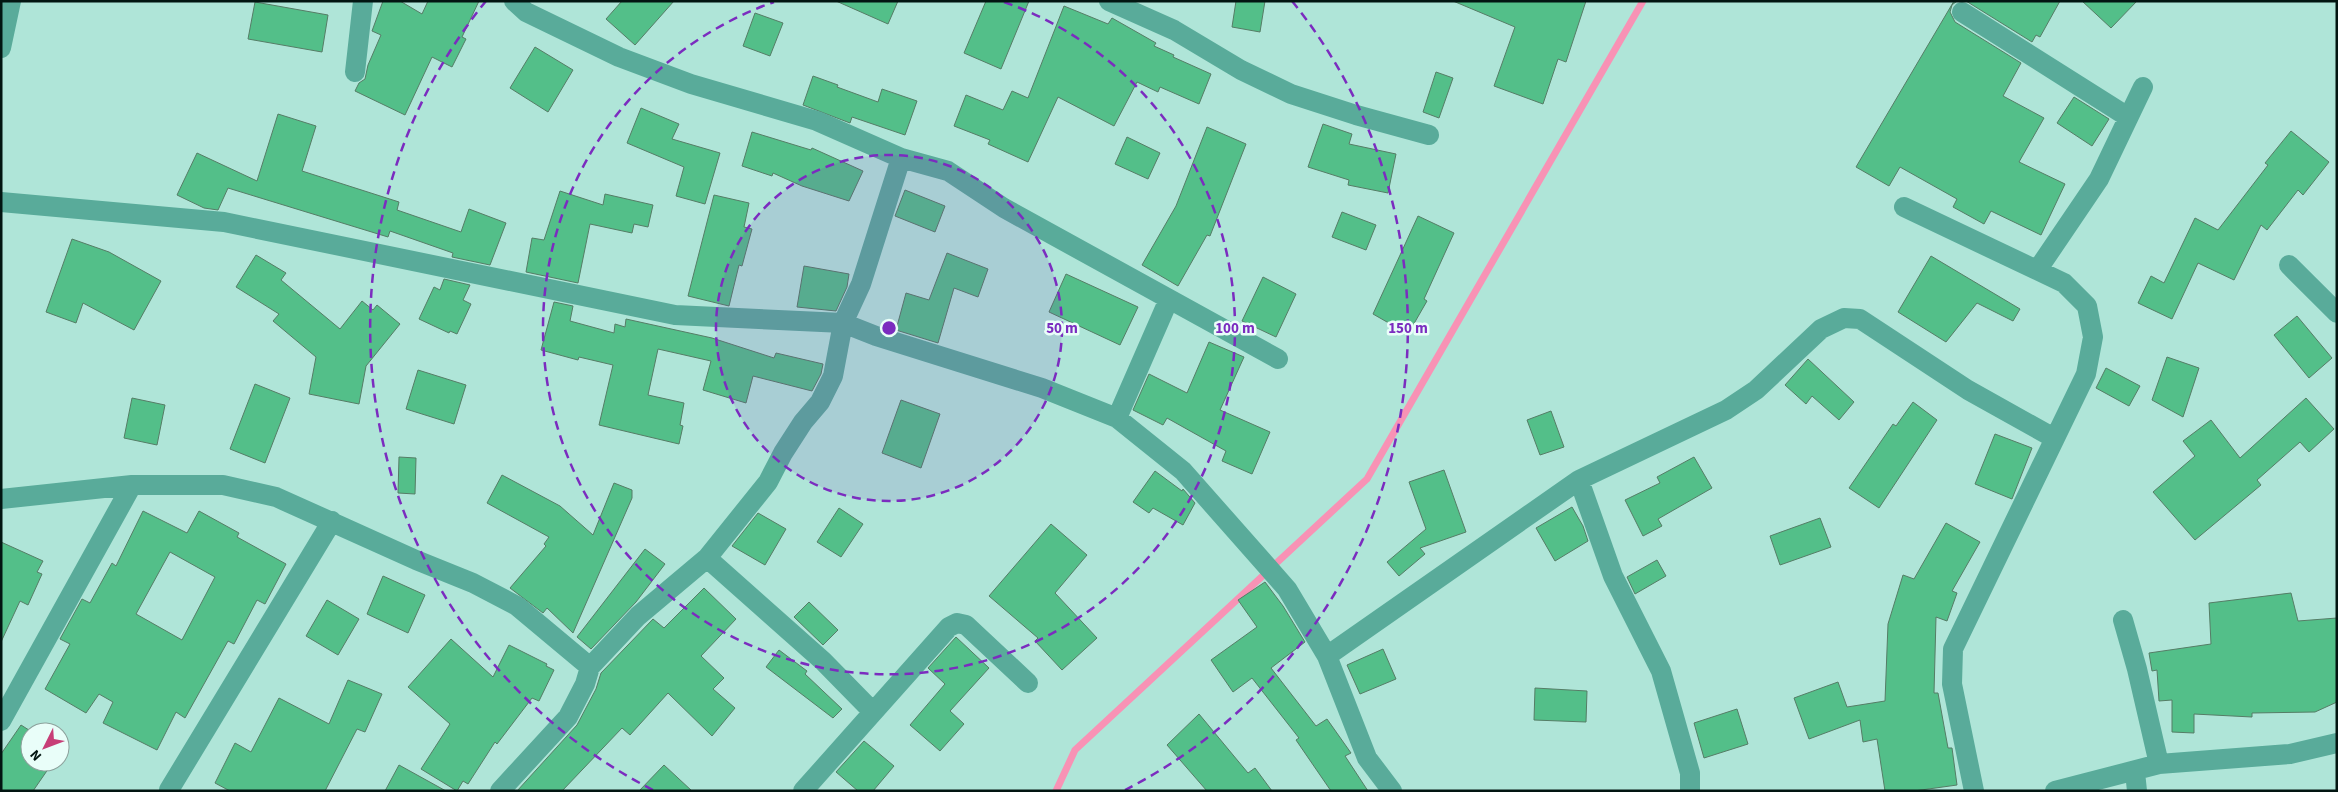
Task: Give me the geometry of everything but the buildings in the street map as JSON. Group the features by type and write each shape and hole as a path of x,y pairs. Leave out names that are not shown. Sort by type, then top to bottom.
{"street":[{"path":"1,48 11,1"},
{"path":"355,72 363,1"},
{"path":"514,1 526,12 619,57 691,84 817,121 901,158 948,171 1004,208 1278,359"},
{"path":"1109,1 1135,6 1242,70 1291,94 1356,115 1429,135"},
{"path":"1962,12 2128,117"},
{"path":"2038,269 2099,179 2143,87"},
{"path":"500,791 568,717 585,684 590,667 638,616 708,558 768,482 783,452 803,422 820,402 833,376 843,323 861,284 901,158"},
{"path":"1,202 224,222 675,315 843,323 876,336 1042,388 1117,418 1183,470 1287,589 1327,656 1367,758 1392,791"},
{"path":"1904,207 2064,282 2087,306 2093,337 2086,374 1953,649 1952,684 1974,791"},
{"path":"2288,265 2337,313"},
{"path":"1117,418 1169,299"},
{"path":"1327,656 1579,480 1726,410 1756,390 1821,329 1844,318 1860,319 1968,390 2054,438"},
{"path":"1579,480 1613,576 1661,671 1690,773 1690,791"},
{"path":"1,500 132,484 223,485 276,496 416,560 473,583 518,606 590,667"},
{"path":"1,721 132,484"},
{"path":"169,790 332,521"},
{"path":"708,558 823,661 872,711"},
{"path":"2122,620 2137,669 2159,764"},
{"path":"803,791 872,711 949,627 957,623 966,625 1028,683"},
{"path":"2055,791 2114,775 2136,781 2159,764 2290,754 2337,743"}],"waterway":[{"path":"1056,791 1075,750 1367,479 1643,1"}]}
